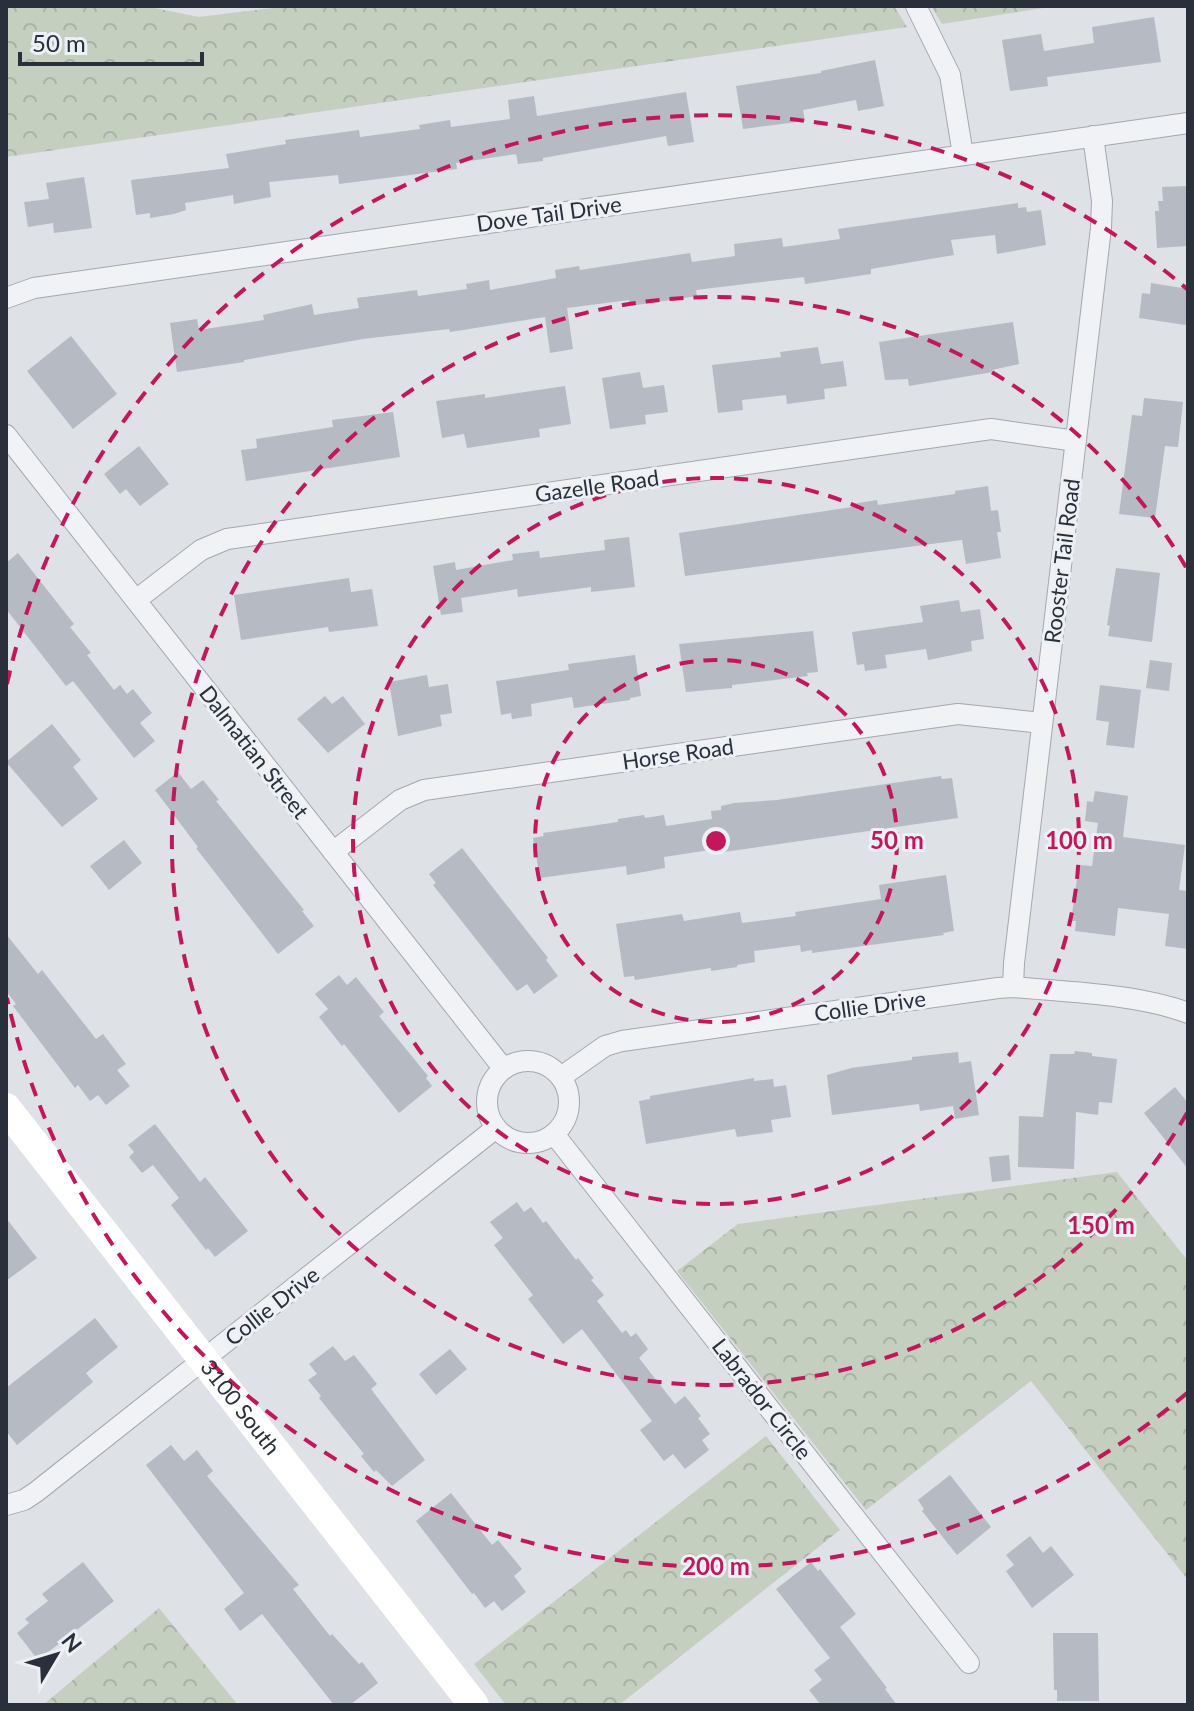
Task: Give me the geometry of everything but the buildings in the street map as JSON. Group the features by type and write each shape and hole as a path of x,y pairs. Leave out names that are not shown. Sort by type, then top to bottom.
{"main road":[{"name":"3100 South","path":"6,1108 474,1705"}],"street":[{"path":"916,6 950,75 963,155"},
{"name":"Dove Tail Drive","path":"6,298 34,288 1188,123"},
{"name":"Rooster Tail Road","path":"1013,987 1102,214 1093,136"},
{"name":"Gazelle Road","path":"136,600 201,550 227,539 991,429 1076,441"},
{"name":"Dalmatian Street","path":"6,435 503,1068"},
{"name":"Horse Road","path":"333,852 400,800 424,790 958,714 1042,723"},
{"name":"Collie Drive","path":"561,1077 605,1046 622,1041 1013,987 1159,1004 1188,1013"},
{"path":"515,1062 541,1062 561,1077 567,1088 568,1113 554,1134 542,1141 516,1142 496,1128 488,1115 486,1102 488,1089 503,1068 515,1062"},
{"name":"Collie Drive","path":"6,1505 24,1500 36,1492 496,1128"},
{"name":"Labrador Circle","path":"554,1134 969,1663"}],"green space":[{"path":"6,6 145,6 199,17 289,6 894,6 907,27 6,157"},
{"path":"931,6 1056,6 942,24"},
{"path":"1117,1172 1188,1261 1188,1580 1031,1381 866,1510 677,1271 738,1224"},
{"path":"766,1436 840,1530 619,1705 506,1705 474,1664"},
{"path":"159,1608 238,1705 43,1705"}]}
